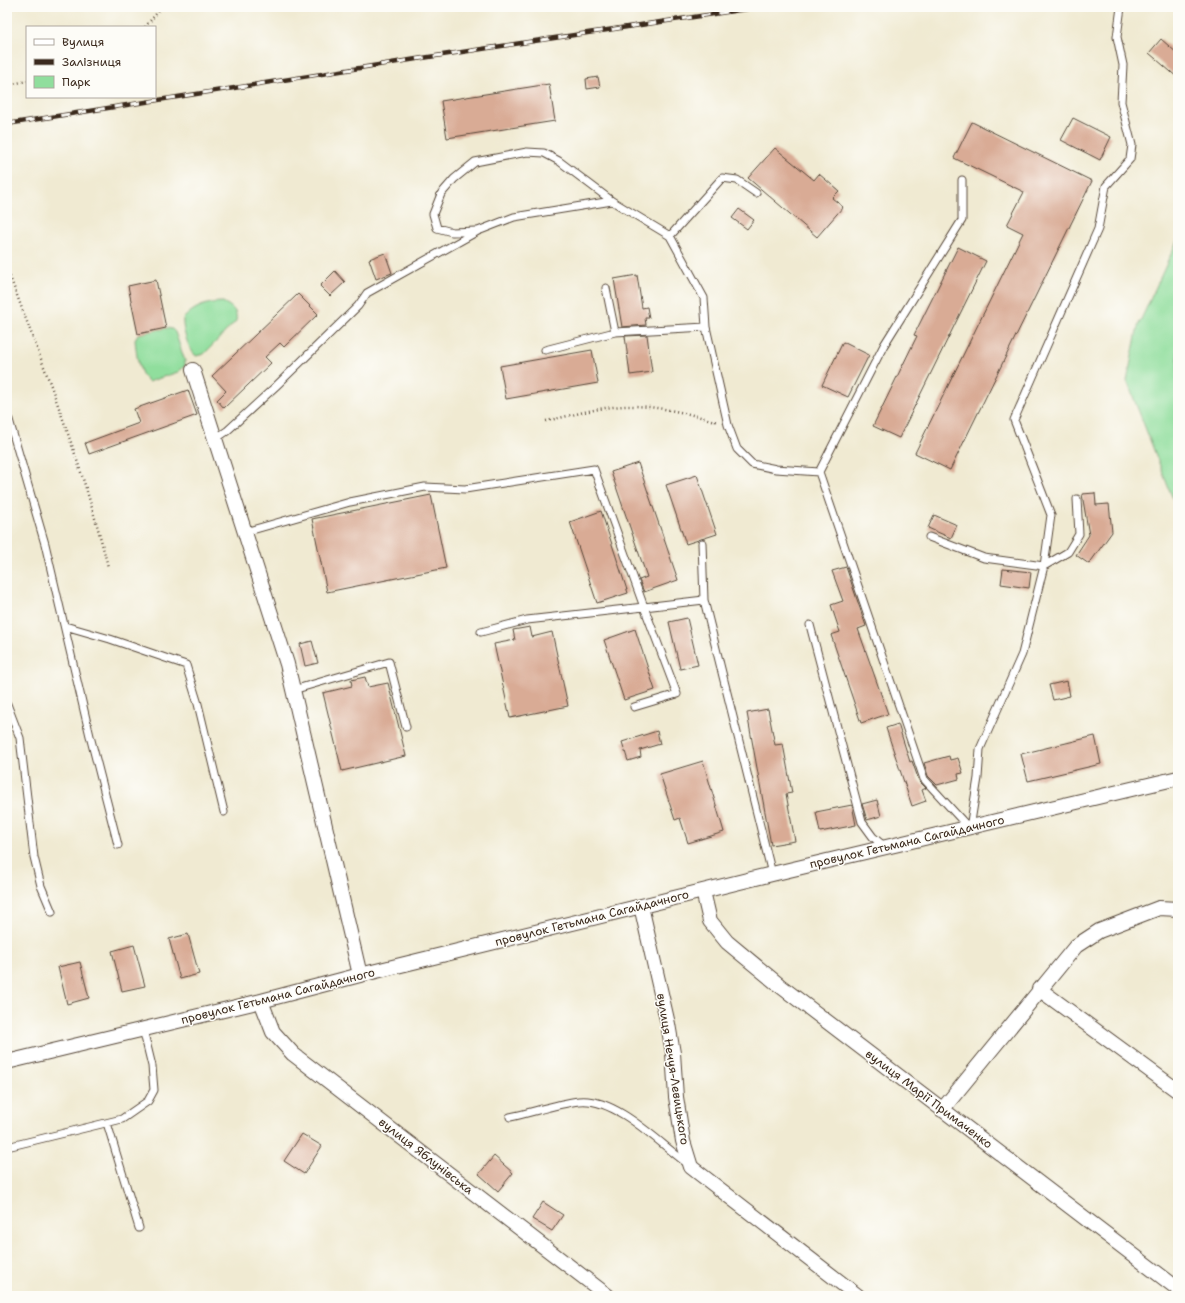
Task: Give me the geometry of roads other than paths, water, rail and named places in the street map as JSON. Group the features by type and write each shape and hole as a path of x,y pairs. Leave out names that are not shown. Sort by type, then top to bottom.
{"street":[{"path":"193,370 286,664 360,975"},
{"name":"провулок Гетьмана Сагайдачного","path":"7,1062 261,1001 360,975 772,874 1178,778"},
{"name":"вулиця Марії Примаченко","path":"703,891 710,921 727,942 779,986 1178,1289"},
{"name":"вулиця Нечуя-Левицького","path":"641,906 668,1024 673,1053 676,1097 683,1141 691,1167"},
{"path":"942,1110 1039,989 1076,946 1099,931 1159,908 1178,909"},
{"path":"1039,989 1178,1091"},
{"name":"вулиця Яблунівська","path":"261,1001 273,1032 294,1054 608,1296"},
{"path":"691,1167 858,1296"}],"lane":[{"path":"970,828 978,778 980,749 1022,654 1044,566 1051,515 1014,420 1098,229 1106,186 1130,159 1132,146 1121,102 1123,65 1117,37 1121,7"},
{"path":"478,230 452,232 437,228 433,214 440,194 449,184 475,162 527,152 544,153 559,161 612,201 670,236 704,298 706,327 728,425 737,449 752,464 776,469 819,472"},
{"path":"670,236 722,178 737,180 756,193"},
{"path":"962,180 962,220 884,345 819,472 924,778 970,828"},
{"path":"215,438 227,431 276,386 358,306 367,293 478,230 514,217 612,201"},
{"path":"606,288 615,332"},
{"path":"545,350 615,332 706,327"},
{"path":"7,413 45,544 90,736 118,845"},
{"path":"245,532 350,502 425,487 465,490 594,469 677,694 634,707"},
{"path":"929,537 984,558 1044,566 1068,552 1079,534 1077,499"},
{"path":"702,543 704,600 772,874"},
{"path":"481,632 527,620 704,600"},
{"path":"810,625 862,822 873,837 886,848"},
{"path":"65,626 110,639 186,665 198,704 224,812"},
{"path":"293,690 389,662 406,727"},
{"path":"7,704 20,738 34,857 41,886 52,912"},
{"path":"7,1147 122,1119 148,1101 154,1090 152,1066 143,1029"},
{"path":"510,1117 580,1101 596,1103 616,1110 636,1121 664,1147 691,1167"},
{"path":"107,1123 139,1228"}],"railway":[{"path":"7,124 429,57 760,7"}]}
